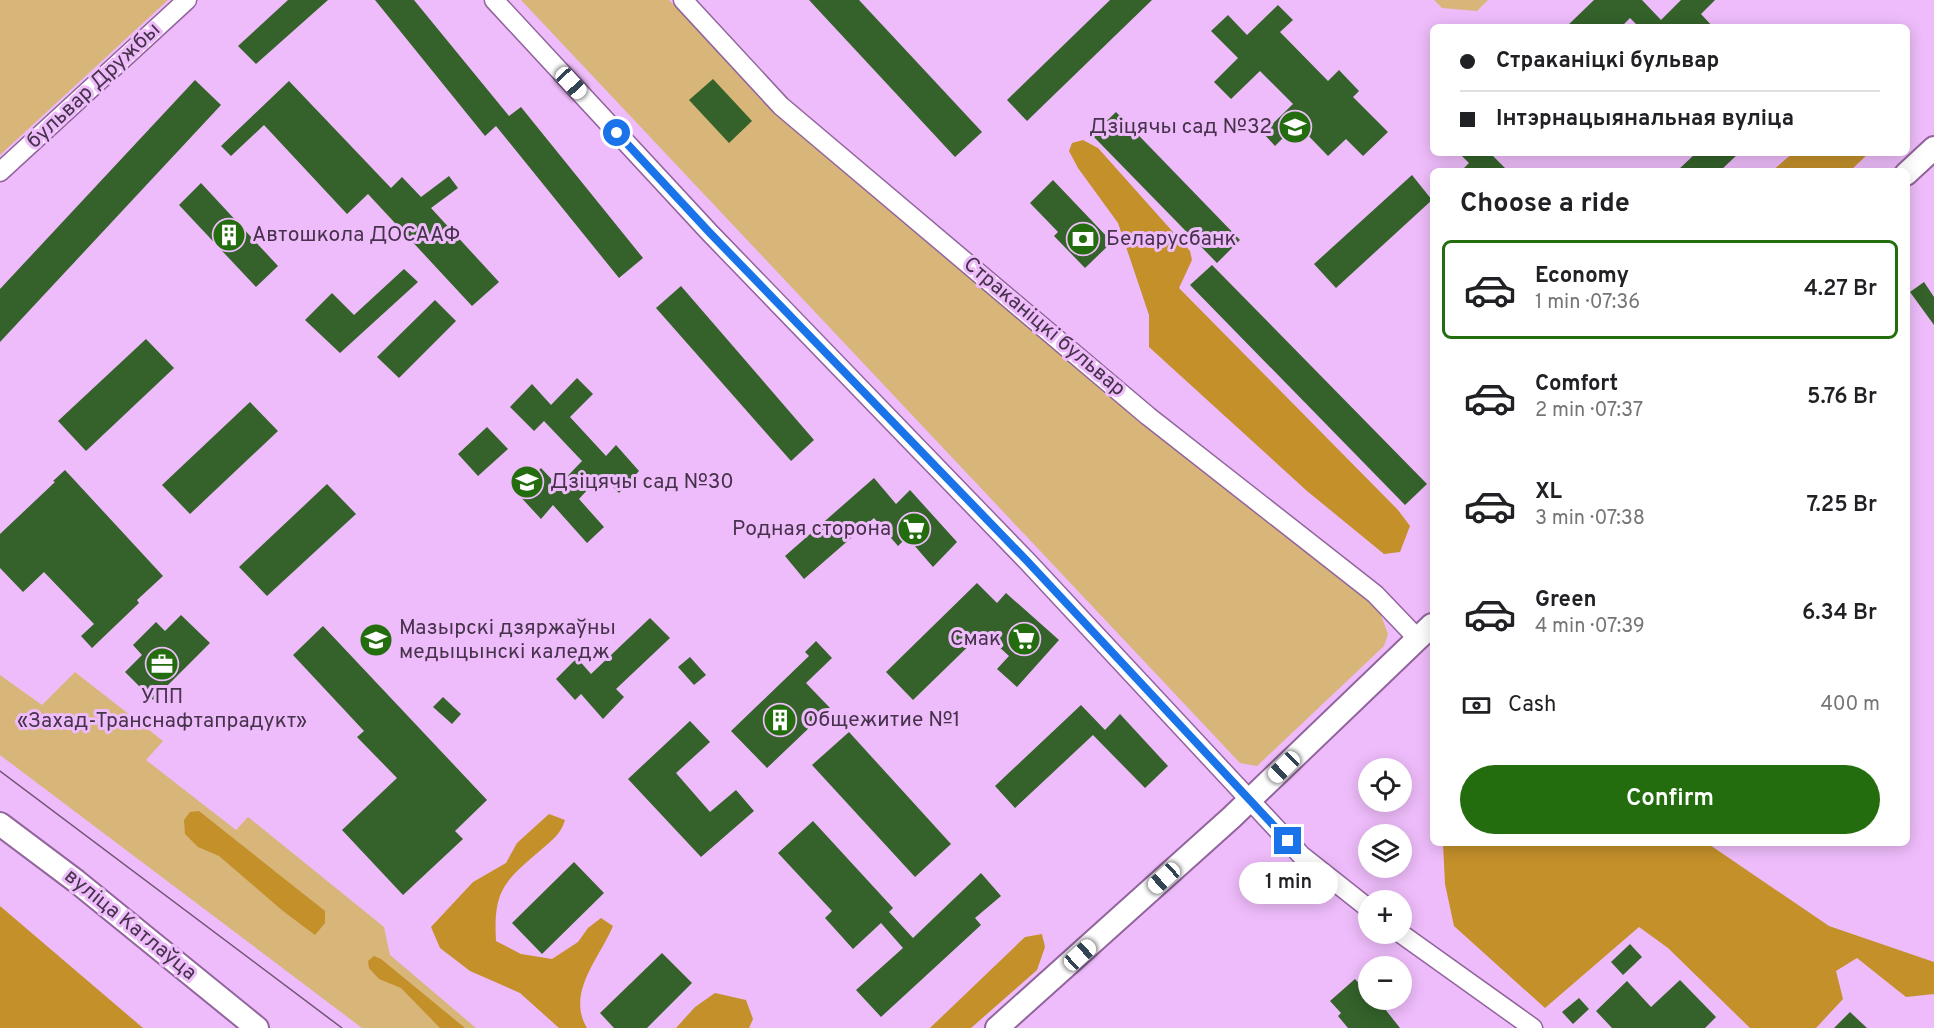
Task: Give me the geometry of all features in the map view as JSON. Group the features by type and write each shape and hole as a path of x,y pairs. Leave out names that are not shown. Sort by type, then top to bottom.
{"main road":[{"path":"1910,170 1934,148"},
{"path":"997,1028 1251,800 1425,632"},
{"name":"вуліца Катлаўца","path":"0,824 76,881 257,1028"}],"street":[{"name":"бульвар Дружбы","path":"0,172 187,0"},
{"path":"494,0 710,233 890,417 1251,800 1300,855 1358,900"},
{"name":"Страканіцкі бульвар","path":"683,0 781,106 1148,416 1425,632"},
{"path":"1412,942 1533,1028"}],"shaded area":[{"path":"0,0 168,0 0,155"},
{"path":"521,0 669,0 814,146 1379,610 1388,634 1384,646 1257,766 1240,763"},
{"path":"1434,0 1488,0 1477,11 1442,8"},
{"path":"1083,140 1098,148 1190,251 1192,260 1179,288 1398,510 1410,526 1400,552 1384,554 1307,491 1149,347 1149,315 1118,223 1078,168 1069,151 1072,143"},
{"path":"1790,156 1866,156 1853,168 1776,168"},
{"path":"75,672 163,741 146,760 236,830 248,817 384,927 390,955 476,1028 362,1028 0,755 0,675 42,705"},
{"path":"199,811 325,911 325,923 315,935 283,911 219,856 198,847 185,834 184,820 190,812"},
{"path":"549,814 565,820 563,825 556,836 510,878 504,888 499,897 497,909 496,941 521,954 552,959 578,942 588,928 601,918 613,926 582,989 580,1002 587,1028 559,1028 520,993 470,971 440,948 431,927 473,882 506,863 517,843"},
{"path":"1443,846 1711,846 1829,926 1934,962 1934,994 1906,997 1857,958 1836,971 1843,999 1816,1028 1750,1028 1668,948 1639,927 1545,1008 1454,926 1445,884"},
{"path":"0,906 143,1028 0,1028"},
{"path":"1042,934 1045,947 1037,970 971,1028 930,1028 1025,937"},
{"path":"374,956 381,959 465,1028 440,1028 401,988 379,979 369,968 368,961"},
{"path":"715,993 746,1000 753,1019 749,1028 676,1028 695,1007"}],"building":[{"path":"288,0 328,0 256,64 238,46"},
{"path":"375,0 414,0 509,116 521,107 643,258 619,278 496,126 485,136"},
{"path":"809,0 859,0 982,132 955,157"},
{"path":"1110,0 1152,0 1027,121 1007,100"},
{"path":"1594,0 1642,0 1661,20 1681,0 1715,0 1701,14 1710,24 1636,24 1630,18 1624,24 1569,24"},
{"path":"1278,5 1293,20 1280,32 1328,81 1339,70 1359,91 1353,97 1388,132 1363,156 1346,139 1328,156 1297,124 1275,146 1263,133 1293,104 1260,71 1231,99 1214,82 1238,58 1211,31 1228,15 1247,35"},
{"path":"713,79 752,121 729,143 689,100"},
{"path":"195,80 221,105 0,342 0,289"},
{"path":"289,81 391,188 402,177 421,197 449,176 458,188 431,208 499,282 472,306 368,194 347,214 264,125 231,156 221,146"},
{"path":"1116,112 1240,240 1217,263 1092,135"},
{"path":"1462,156 1493,156 1505,168 1464,168 1469,163"},
{"path":"1693,156 1736,156 1723,168 1680,168"},
{"path":"1412,175 1430,198 1430,202 1336,288 1314,264"},
{"name":"Беларусбанк","path":"1053,180 1112,242 1085,268 1054,236 1058,232 1030,203"},
{"name":"Автошкола ДОСААФ","path":"201,183 278,266 256,287 179,205"},
{"path":"1212,265 1427,484 1405,505 1190,285"},
{"path":"404,269 418,282 340,353 305,320 332,293 354,315"},
{"path":"1924,282 1934,297 1934,325 1910,292"},
{"path":"681,286 814,440 791,461 656,308"},
{"path":"435,300 456,321 399,378 377,357"},
{"path":"146,339 174,368 86,451 58,421"},
{"path":"577,378 593,394 570,417 606,456 616,445 639,471 619,493 601,475 579,499 604,527 587,543 553,505 541,519 517,493 541,468 558,486 582,461 544,421 534,431 510,407 532,384 551,405"},
{"path":"250,402 278,431 190,514 162,485"},
{"path":"487,427 508,449 478,476 458,454"},
{"path":"65,470 163,576 137,600 139,603 92,648 81,636 94,624 44,572 23,592 0,568 0,534"},
{"path":"874,478 896,504 910,490 957,542 933,567 907,537 898,546 874,518 804,579 785,556"},
{"path":"327,484 356,514 267,596 239,567"},
{"path":"977,583 997,603 1006,593 1059,640 1017,687 997,669 1009,656 983,632 913,700 886,672"},
{"name":"УПП «Захад-Транснафтапрадукт»","path":"181,615 210,643 153,700 125,672 142,655 133,645 156,622 165,631"},
{"path":"650,618 670,638 616,689 624,697 603,719 581,694 575,700 556,679 577,658 591,674"},
{"path":"323,626 487,800 455,831 463,839 403,895 342,830 397,778 357,737 364,731 293,655"},
{"name":"Общежитие №1","path":"816,641 832,658 806,683 830,708 767,768 731,731 809,656 805,652"},
{"path":"690,657 706,675 694,685 678,667"},
{"path":"443,697 461,714 452,724 433,707"},
{"path":"1081,705 1105,730 1120,714 1168,766 1145,788 1093,735 1015,808 995,786"},
{"path":"690,721 710,742 676,773 710,812 736,790 754,811 701,857 628,779"},
{"path":"849,732 951,844 915,877 812,765"},
{"path":"813,821 893,908 889,912 913,938 981,873 1001,896 975,918 981,925 881,1017 856,990 903,948 881,923 853,949 825,918 832,911 778,853"},
{"path":"574,862 604,893 542,954 512,923"},
{"path":"1630,944 1642,957 1623,975 1611,962"},
{"path":"662,953 692,983 647,1028 614,1028 600,1013"},
{"path":"1355,979 1358,982 1358,1010 1386,1010 1400,1028 1348,1028 1338,1016 1341,1013 1330,1001"},
{"path":"1680,980 1716,1017 1705,1028 1612,1028 1596,1011 1627,981 1651,1007"},
{"path":"1579,998 1589,1009 1573,1024 1562,1012"},
{"path":"1850,1012 1867,1028 1834,1028"}],"tram line":[{"path":"0,771 342,1028"}],"place":[{"name":"Дзіцячы сад №32","path":"1295,127"},
{"name":"Автошкола ДОСААФ","path":"229,235"},
{"name":"Беларусбанк","path":"1083,239"},
{"name":"Дзіцячы сад №30","path":"527,482"},
{"name":"Родная сторона","path":"914,529"},
{"name":"Смак","path":"1024,639"},
{"name":"Мазырскі дзяржаўны медыцынскі каледж","path":"376,640"},
{"name":"УПП «Захад-Транснафтапрадукт»","path":"162,664"},
{"name":"Общежитие №1","path":"780,720"}],"route":[{"path":"617,133 710,233 1028,562 1288,841"}]}
